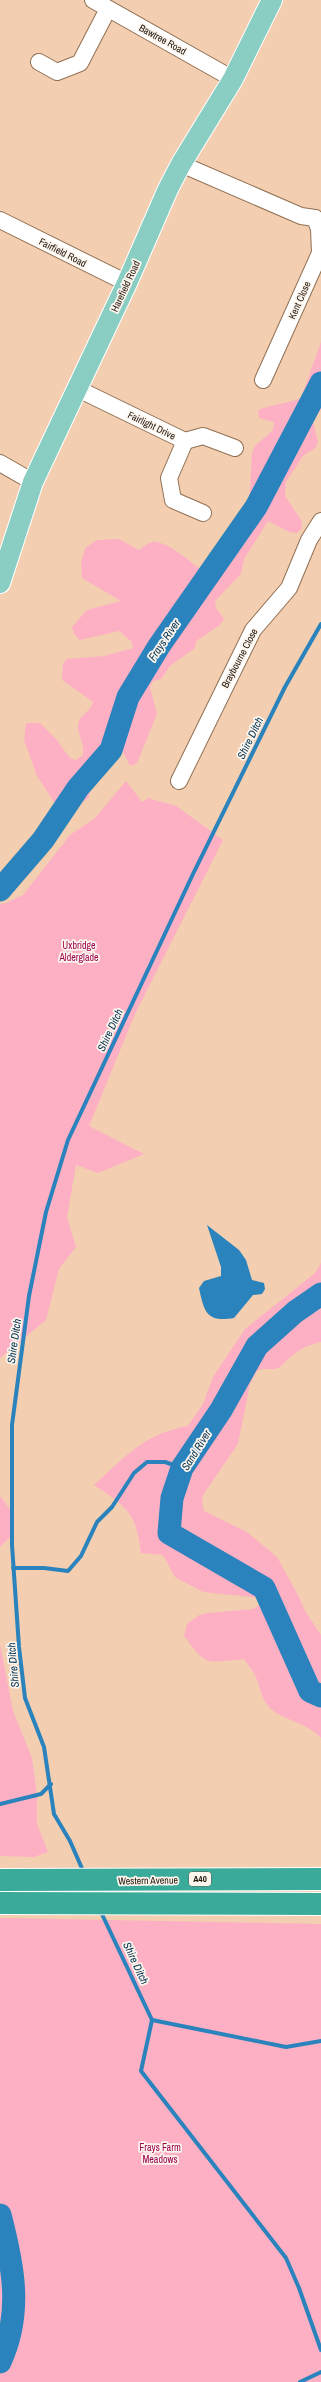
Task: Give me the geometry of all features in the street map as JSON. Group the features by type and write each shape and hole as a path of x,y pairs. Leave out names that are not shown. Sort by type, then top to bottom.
{"highway":[{"name":"Western Avenue","path":"0,1880 321,1880"},
{"path":"0,1903 321,1904"}],"main road":[{"name":"Harefield Road","path":"0,583 33,482 76,388 127,283 181,164 233,79 272,0"}],"street":[{"name":"Bawtree Road","path":"93,0 233,79"},
{"path":"39,62 57,72 80,63 108,9"},
{"path":"181,164 301,216 318,215"},
{"name":"Kent Close","path":"263,380 320,253 318,215"},
{"name":"Fairfield Road","path":"0,220 127,283"},
{"name":"Fairlight Drive","path":"76,388 185,441 169,478 173,500 203,513"},
{"path":"185,441 203,436 235,448"},
{"path":"0,464 33,482"},
{"name":"Braybourne Close","path":"179,781 249,636 289,588 309,540 321,521"}],"green space":[{"path":"321,342 321,409 313,421 318,442 315,448 303,456 286,482 285,496 301,520 302,528 297,533 289,532 268,521 244,559 241,574 215,601 216,608 224,619 220,625 196,641 195,648 170,666 161,679 153,681 150,687 157,714 137,763 130,766 120,746 105,750 95,765 89,798 71,810 56,805 37,776 24,740 26,723 40,723 56,739 70,758 76,760 83,755 78,730 79,722 93,702 62,680 63,664 67,659 104,656 133,648 131,641 119,631 80,640 74,634 72,627 87,610 121,601 82,578 81,563 85,548 97,540 119,539 139,550 146,544 158,542 171,548 200,569 232,540 249,507 252,453 255,446 273,430 274,422 259,418 258,410 301,398"},
{"name":"Uxbridge Alderglade","path":"126,781 142,802 148,798 176,806 223,840 135,1014 89,1126 144,1154 98,1173 76,1165 67,1217 76,1247 59,1269 46,1320 0,1358 0,904 6,903 23,895 70,835 95,818"},
{"path":"321,1263 321,1342 299,1350 278,1368 262,1369 257,1371 250,1384 238,1444 203,1495 202,1502 204,1511 247,1532 277,1557 305,1611 321,1635 321,1738 315,1732 279,1715 268,1706 262,1696 256,1677 244,1659 209,1661 198,1654 184,1636 187,1624 199,1615 253,1609 259,1605 260,1598 203,1592 175,1577 163,1555 141,1553 139,1539 133,1519 122,1505 94,1485 126,1456 148,1440 173,1429 188,1426 203,1404 213,1377 245,1329 314,1274"},
{"path":"0,1496 13,1513 13,1534 0,1547"},
{"path":"0,1644 13,1711 32,1758 37,1795 37,1824 48,1852 34,1857 0,1856"},
{"name":"Frays Farm Meadows","path":"0,1918 321,1924 321,2382 0,2382"}],"water":[{"path":"207,1225 239,1250 246,1260 252,1280 264,1283 265,1289 262,1294 253,1295 234,1318 217,1319 212,1317 208,1314 203,1303 199,1288 204,1281 221,1276 221,1267"}],"waterway":[{"name":"Frays River","path":"0,890 43,840 78,788 111,750 128,697 159,646 256,507 321,383"},
{"name":"Shire Ditch","path":"84,1873 70,1841 54,1814 44,1747 25,1698 19,1647 12,1545 12,1425 29,1296 46,1212 68,1140 193,874 285,687 321,624"},
{"name":"Sand River","path":"321,1294 295,1312 257,1346 221,1410 182,1468 172,1498 169,1533 264,1588 310,1691 321,1696"},
{"path":"13,1568 44,1568 68,1571 81,1556 97,1522 112,1507 134,1473 147,1462 165,1462 182,1468"},
{"path":"0,1804 41,1794 51,1784"},
{"name":"Shire Ditch","path":"100,1910 152,2020 286,2047 321,2041"},
{"path":"152,2020 141,2071 286,2258 299,2288 321,2350"},
{"name":"Frays River","path":"0,2215 9,2252 14,2288 12,2325 0,2362"},
{"path":"300,2382 321,2372"}]}
